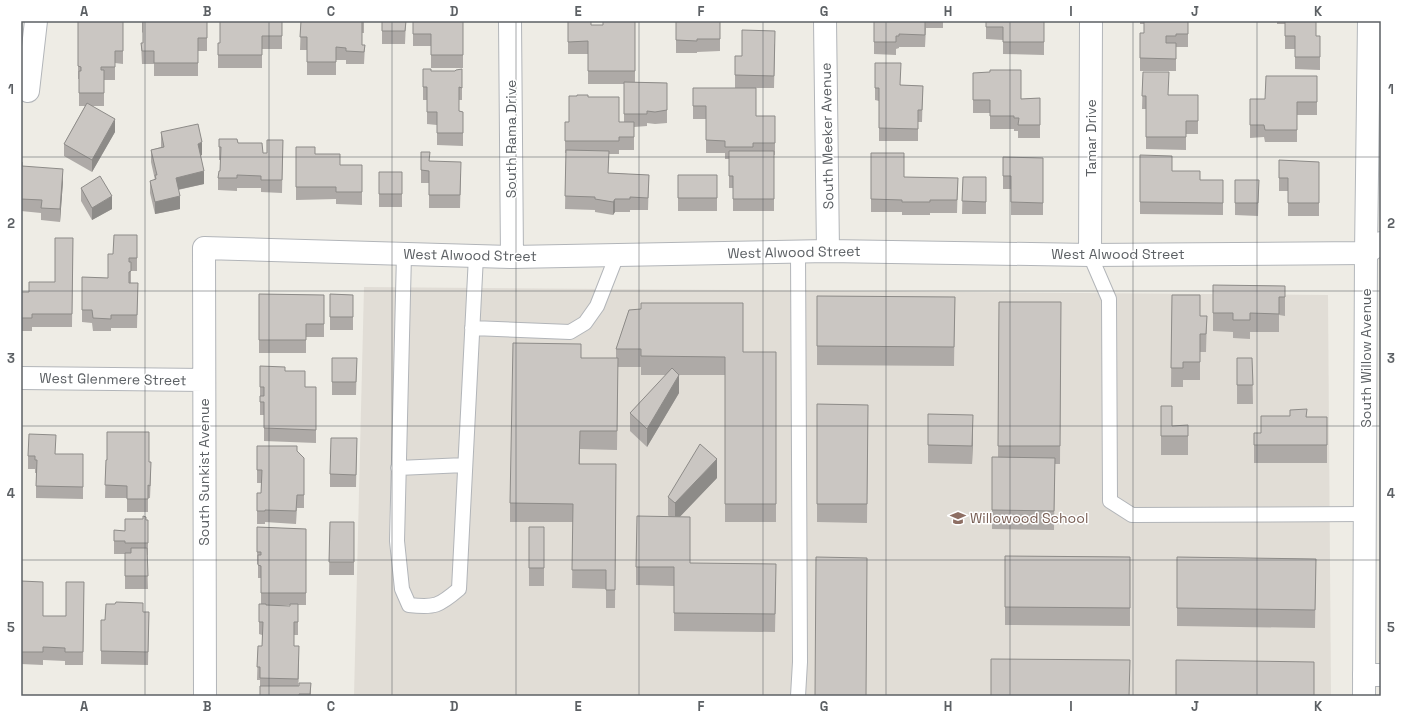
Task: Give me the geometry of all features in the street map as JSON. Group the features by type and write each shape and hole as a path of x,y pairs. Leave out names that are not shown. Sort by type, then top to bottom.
{"street":[{"path":"28,91 36,21"},
{"name":"South Rama Drive","path":"510,21 512,257"},
{"name":"South Meeker Avenue","path":"825,21 828,251"},
{"name":"Tamar Drive","path":"1090,255 1091,21"},
{"name":"South Willow Avenue","path":"1369,21 1374,248 1365,514 1370,682"},
{"name":"West Alwood Street","path":"204,248 512,257 828,251 1090,255 1374,248"},
{"name":"South Sunkist Avenue","path":"204,248 205,696"},
{"name":"West Glenmere Street","path":"21,378 204,380"}],"lane":[{"path":"798,252 800,646 798,696"},
{"path":"404,254 397,541 402,589 409,605 427,608 444,602 459,589 476,256"},
{"path":"472,328 570,332 585,323 597,306 617,255"},
{"path":"1090,255 1109,299 1110,501 1132,515 1365,514"},
{"path":"398,468 465,465"}],"shaded area":[{"path":"364,287 1328,295 1331,696 354,696"}],"building":[{"path":"78,21 123,21 123,51 115,51 115,67 101,67 101,70 104,70 104,93 79,93 79,71 81,71 81,67 78,66"},
{"path":"143,21 207,21 207,38 198,38 198,63 154,63 154,51 142,51 141,43 143,43"},
{"path":"220,21 282,21 282,36 262,36 262,55 218,55 218,43 220,43"},
{"path":"301,21 362,21 362,45 365,45 364,52 346,51 346,48 336,47 336,62 307,62 307,37 300,37"},
{"path":"382,21 406,21 405,31 382,31"},
{"path":"413,21 463,21 463,55 431,55 431,34 413,34"},
{"path":"568,21 591,21 591,25 603,25 603,21 635,21 635,71 588,71 588,41 568,42"},
{"path":"676,21 720,21 720,39 697,39 697,41 676,40"},
{"path":"874,21 925,21 925,35 899,34 899,36 896,36 896,42 874,42"},
{"path":"986,21 1044,21 1044,42 1003,42 1003,27 986,27"},
{"path":"1144,21 1188,21 1188,34 1166,36 1166,43 1176,43 1176,59 1140,58 1140,33 1144,33"},
{"path":"1285,21 1316,21 1316,36 1320,36 1320,57 1295,57 1295,36 1285,36"},
{"path":"742,30 775,31 774,76 735,75 735,56 742,56"},
{"path":"875,63 901,63 900,85 923,86 922,110 918,110 918,129 879,128 879,88 875,88"},
{"path":"423,69 431,69 431,71 455,71 462,69 462,88 459,87 459,111 463,112 463,133 437,133 437,112 427,112 427,87 423,87"},
{"path":"990,70 1021,70 1021,99 1040,98 1040,125 1018,125 1019,118 1014,118 1014,116 990,116 990,100 973,100 973,73 990,72"},
{"path":"1143,72 1169,72 1168,95 1198,95 1198,121 1186,121 1186,137 1146,137 1146,96 1142,96"},
{"path":"1266,76 1317,76 1317,102 1297,102 1297,130 1265,130 1264,125 1250,125 1250,99 1265,99"},
{"path":"624,82 667,83 667,110 655,112 647,111 647,114 624,114"},
{"path":"693,88 756,88 756,116 775,116 775,143 753,143 753,147 725,147 725,141 706,140 706,106 693,106"},
{"path":"588,95 588,97 619,97 619,122 634,122 634,137 619,137 619,141 565,141 565,122 569,122 569,96"},
{"path":"87,103 115,119 92,160 64,144"},
{"path":"198,124 202,142 198,144 204,171 176,178 180,196 155,202 150,181 156,179 155,175 157,175 151,150 164,147 161,132"},
{"path":"219,139 237,139 238,143 262,143 263,153 267,153 267,140 283,140 282,180 261,180 261,176 237,175 237,178 218,178 220,171 221,147 219,147"},
{"path":"296,147 315,147 315,154 340,154 340,165 362,165 362,192 336,192 336,187 296,187"},
{"path":"566,150 609,151 608,173 649,175 648,198 630,197 630,199 615,199 613,202 595,199 595,197 565,196"},
{"path":"729,151 774,151 774,199 733,199 733,176 729,176"},
{"path":"421,152 430,152 429,161 461,162 460,195 429,195 429,171 421,170"},
{"path":"871,153 904,153 904,177 958,178 957,200 902,202 902,200 871,199"},
{"path":"1140,155 1172,156 1172,171 1200,171 1200,180 1223,180 1223,203 1140,202"},
{"path":"1003,157 1043,158 1043,203 1011,202 1011,176 1003,176"},
{"path":"1279,160 1319,162 1319,203 1288,203 1288,178 1279,178"},
{"path":"21,162 22,166 63,169 60,209 41,208 42,200 21,199"},
{"path":"379,172 402,172 402,194 379,194"},
{"path":"678,175 717,175 717,198 678,198"},
{"path":"100,176 112,196 92,208 81,188"},
{"path":"963,177 986,177 986,202 962,201"},
{"path":"1235,180 1259,180 1258,203 1235,203"},
{"path":"114,235 137,235 137,258 129,258 129,262 131,262 131,271 129,272 129,283 138,283 137,315 111,315 111,319 93,318 92,310 82,310 82,277 108,278 108,254 113,254"},
{"path":"55,238 73,238 72,314 32,314 32,318 21,318 21,292 29,292 29,282 55,282"},
{"path":"1213,285 1285,286 1285,297 1279,297 1279,314 1250,313 1250,320 1233,320 1233,313 1213,313"},
{"path":"259,294 324,295 324,324 306,324 306,340 259,340"},
{"path":"330,294 353,295 353,317 330,317"},
{"path":"1172,295 1200,295 1200,316 1207,316 1206,334 1200,334 1200,362 1183,362 1183,368 1171,368"},
{"path":"817,296 955,297 954,347 817,346"},
{"path":"999,302 1061,302 1060,446 998,446"},
{"path":"641,303 743,303 743,352 776,352 776,504 725,504 725,357 641,356 641,349 616,349 629,310 641,309"},
{"path":"513,343 581,344 581,358 618,358 617,431 580,431 579,464 616,464 615,590 606,590 606,570 572,570 573,504 510,503"},
{"path":"332,358 357,358 356,382 332,382"},
{"path":"1237,358 1252,358 1253,385 1237,385"},
{"path":"260,366 285,367 285,371 305,371 305,387 316,387 316,430 264,428 264,402 260,402 260,396 264,396 264,387 260,387"},
{"path":"672,368 679,375 647,429 630,413"},
{"path":"817,404 868,405 867,504 817,504"},
{"path":"1161,406 1172,406 1172,426 1188,425 1188,436 1161,436"},
{"path":"1307,409 1306,417 1327,417 1327,445 1254,445 1254,433 1261,433 1261,416 1290,416 1290,410"},
{"path":"928,414 973,415 972,446 928,445"},
{"path":"107,432 149,432 149,462 151,462 148,499 127,499 127,486 105,485"},
{"path":"29,434 56,435 55,454 83,454 83,487 36,486 37,460 35,460 35,456 28,456"},
{"path":"331,438 357,438 356,475 330,474"},
{"path":"700,444 717,459 675,503 668,497"},
{"path":"257,446 297,446 297,451 304,458 304,495 297,495 296,511 257,511 257,493 261,493 262,470 257,470"},
{"path":"992,457 1055,458 1054,511 992,510"},
{"path":"143,516 146,517 146,520 148,520 148,543 125,543 125,541 114,541 114,530 125,531 125,519 143,519"},
{"path":"637,516 690,517 690,563 776,564 775,614 674,613 674,567 636,567"},
{"path":"330,522 354,522 354,562 329,562"},
{"path":"257,527 306,529 306,593 261,593 261,566 258,565 258,555 261,555 261,552 257,552"},
{"path":"529,527 544,527 544,568 529,568"},
{"path":"131,548 147,548 148,576 125,576 125,553 131,553"},
{"path":"1005,556 1130,557 1130,608 1005,607"},
{"path":"816,557 867,558 866,696 815,696"},
{"path":"1177,557 1316,559 1315,610 1177,608"},
{"path":"21,581 43,582 43,616 66,616 66,582 84,582 83,652 65,652 65,648 43,647 43,652 21,652"},
{"path":"116,602 143,603 143,612 149,612 148,652 101,651 101,620 105,620 106,604 115,604"},
{"path":"259,604 290,606 290,604 298,604 298,622 294,622 294,646 299,646 298,679 260,678 260,667 257,667 258,646 262,646 263,622 259,622"},
{"path":"991,659 1130,660 1129,696 991,696"},
{"path":"1176,660 1314,662 1314,696 1176,696"},
{"path":"299,683 311,683 310,694 299,694 299,696 260,696 260,686 299,686"}],"place":[{"name":"Willowood School","path":"958,518"}]}
